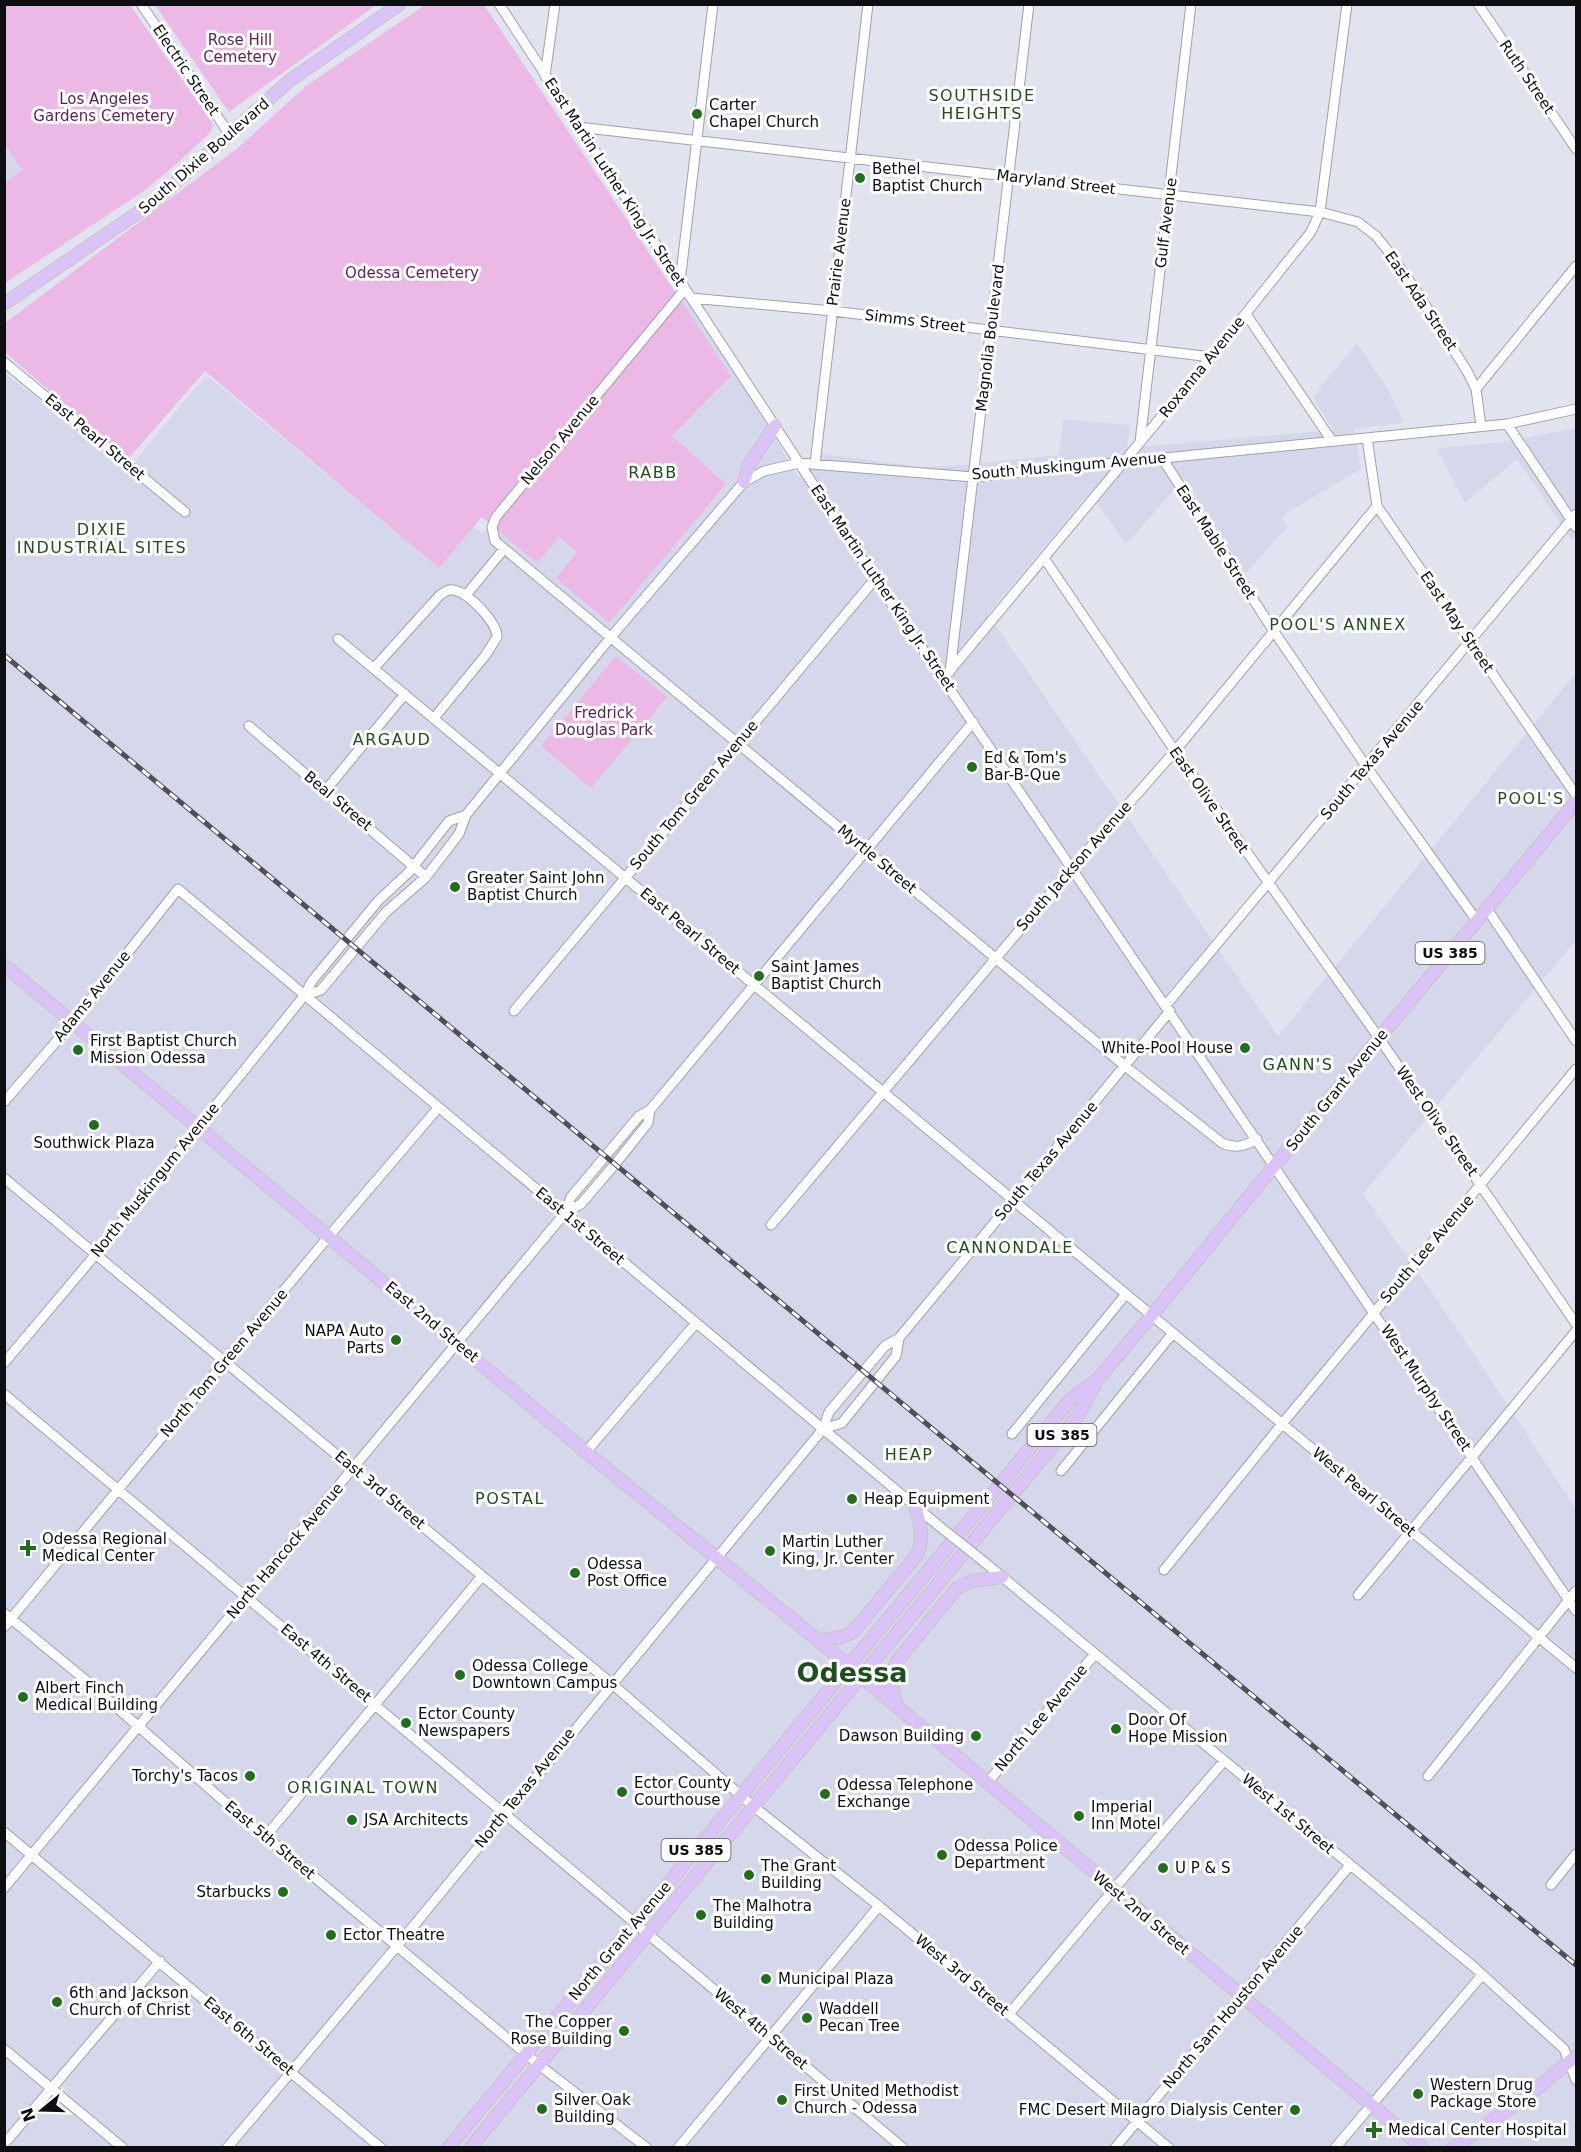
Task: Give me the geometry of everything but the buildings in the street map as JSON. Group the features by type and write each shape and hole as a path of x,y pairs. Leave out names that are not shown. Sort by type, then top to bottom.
{"main road":[{"name":"South Dixie Boulevard","path":"4,304 155,201 307,68 400,4"},
{"path":"744,482 749,465 775,426"},
{"name":"South Grant Avenue","path":"964,1552 1079,1414 1098,1379 1576,802"},
{"name":"East 2nd Street","path":"4,965 586,1452 861,1677"},
{"name":"South Grant Avenue","path":"953,1541 1070,1400 1098,1379"},
{"path":"819,1641 853,1632 913,1560 920,1548 922,1538 915,1505"},
{"name":"North Grant Avenue","path":"448,2148 953,1541"},
{"name":"North Grant Avenue","path":"470,2148 964,1552"},
{"path":"897,1707 890,1677 894,1666 904,1653 961,1586 972,1581 1002,1577"},
{"name":"West 2nd Street","path":"861,1677 1423,2148"},
{"path":"1453,2148 1518,2103 1573,2059"}],"street":[{"name":"Electric Street","path":"141,4 230,135"},
{"name":"East Martin Luther King Jr. Street","path":"499,4 875,579 947,675 973,722 1275,1166"},
{"path":"545,76 555,4"},
{"path":"685,290 697,140 713,4"},
{"name":"Prairie Avenue","path":"815,464 868,4"},
{"name":"Magnolia Boulevard","path":"947,675 991,330 1029,4"},
{"name":"Gulf Avenue","path":"1140,442 1191,4"},
{"name":"Roxanna Avenue","path":"947,675 1211,357 1311,232 1320,212 1347,4"},
{"name":"Ruth Street","path":"1478,4 1576,149"},
{"name":"Maryland Street","path":"578,126 1320,212"},
{"name":"East Ada Street","path":"1320,212 1358,222 1376,236 1443,332 1467,371 1476,389 1481,426"},
{"path":"1476,389 1576,266"},
{"name":"Simms Street","path":"685,290 832,311 1211,357"},
{"name":"Nelson Avenue","path":"504,549 495,541 493,534 496,517 685,290"},
{"path":"1245,314 1332,441"},
{"name":"East Pearl Street","path":"4,362 185,512"},
{"name":"South Muskingum Avenue","path":"357,948 386,912 426,877 459,834 466,815 499,772 611,637 744,482 764,471 799,462 973,477 1507,424 1576,409"},
{"path":"1507,424 1575,520"},
{"name":"East May Street","path":"1367,438 1377,506 1576,795"},
{"name":"East Mable Street","path":"1162,458 1273,630 1366,766 1477,921"},
{"name":"South Jackson Avenue","path":"771,1225 1072,868 1174,751 1377,506"},
{"name":"South Texas Avenue","path":"823,1429 829,1412 885,1346 899,1338 1125,1065 1268,884 1575,520"},
{"path":"466,595 504,549"},
{"name":"Myrtle Street","path":"504,549 1222,1143 1230,1147 1239,1147 1257,1139"},
{"name":"East Olive Street","path":"1044,558 1174,751 1379,1038"},
{"name":"South Tom Green Avenue","path":"514,1011 875,579"},
{"path":"374,668 440,595 447,590 466,595 494,625 497,637 485,656 434,718"},
{"name":"East Pearl Street","path":"338,639 1152,1315"},
{"path":"325,791 405,694"},
{"name":"North Hancock Avenue","path":"4,1888 565,1213 581,1204 616,1163 648,1123 650,1110 973,722"},
{"name":"Beal Street","path":"249,726 426,877"},
{"name":"South Muskingum Avenue","path":"347,940 378,902 414,866 449,821 466,815"},
{"name":"East 1st Street","path":"178,889 983,1561"},
{"name":"Adams Avenue","path":"4,1102 72,1022 178,889"},
{"path":"1487,909 1576,1041"},
{"name":"North Muskingum Avenue","path":"4,1363 96,1254 347,940"},
{"name":"North Muskingum Avenue","path":"304,996 321,990 357,948"},
{"name":"West Olive Street","path":"1379,1038 1576,1324"},
{"name":"South Lee Avenue","path":"1164,1570 1576,1069"},
{"name":"North Tom Green Avenue","path":"4,1627 8,1616 119,1490 438,1108"},
{"name":"West Murphy Street","path":"1275,1166 1576,1611"},
{"name":"East 3rd Street","path":"4,1178 482,1575 753,1806"},
{"path":"1012,1434 1126,1294"},
{"name":"West Pearl Street","path":"1152,1315 1576,1668"},
{"path":"586,1452 696,1323"},
{"path":"1358,1594 1576,1331"},
{"path":"1061,1471 1173,1333"},
{"name":"South Texas Avenue","path":"823,1429 842,1423 896,1356 899,1338"},
{"name":"East 4th Street","path":"4,1394 647,1933"},
{"name":"North Texas Avenue","path":"227,2148 397,1946 823,1429"},
{"name":"West 1st Street","path":"983,1561 1482,1975 1573,2059 1576,2080"},
{"path":"266,1836 482,1575"},
{"path":"1428,1776 1576,1591"},
{"name":"East 5th Street","path":"8,1616 538,2064 647,2148"},
{"name":"North Lee Avenue","path":"988,1782 1095,1654"},
{"path":"1009,2014 1224,1761"},
{"name":"West 3rd Street","path":"753,1806 879,1906 1169,2148"},
{"name":"East 6th Street","path":"4,1832 291,2070 381,2148"},
{"path":"1551,1885 1576,1854"},
{"name":"North Sam Houston Avenue","path":"1115,2148 1350,1865"},
{"path":"678,2148 879,1906"},
{"name":"West 4th Street","path":"647,1933 903,2148"},
{"path":"4,2144 160,1961"},
{"path":"1335,2148 1482,1975"},
{"path":"4,2049 123,2148"}],"shaded area":[{"path":"4,145 22,170 5,182 4,182"},
{"path":"685,289 798,476 823,454 922,467 1059,455 1063,419 1130,425 1127,448 1333,430 1313,397 1357,343 1387,388 1404,423 1354,428 1361,469 1285,514 1282,518 1287,527 1245,574 1184,478 1126,545 1090,492 988,614 1278,1036 1576,673 1576,940 1363,1194 1462,1336 1576,1509 1576,2147 5,2147 4,373 131,466 206,375 401,535 471,525 483,533"},
{"path":"1576,428 1576,535 1572,541 1517,459 1465,503 1436,448 1503,442"}],"green space":[{"name":"Los Angeles Gardens Cemetery","path":"5,4 130,5 213,124 211,132 144,191 5,283 5,182 22,170 5,145"},
{"name":"Rose Hill Cemetery","path":"155,5 376,5 229,112"},
{"name":"Odessa Cemetery","path":"425,5 484,5 731,376 672,436 726,484 609,623 556,578 577,552 559,537 537,563 482,517 439,568 205,371 128,459 5,352 5,323 239,147 306,86"},
{"name":"Fredrick Douglas Park","path":"616,656 667,697 591,788 541,746"}],"railway":[{"path":"4,655 1576,1965"}],"place":[{"name":"Carter Chapel Church","path":"697,114"},
{"name":"Bethel Baptist Church","path":"860,178"},
{"name":"Ed & Tom's Bar-B-Que","path":"972,767"},
{"name":"Greater Saint John Baptist Church","path":"455,887"},
{"name":"Saint James Baptist Church","path":"759,976"},
{"name":"White-Pool House","path":"1245,1048"},
{"name":"First Baptist Church Mission Odessa","path":"78,1050"},
{"name":"Southwick Plaza","path":"94,1125"},
{"name":"NAPA Auto Parts","path":"396,1340"},
{"name":"Heap Equipment","path":"852,1499"},
{"name":"Odessa Regional Medical Center","path":"28,1548"},
{"name":"Martin Luther King, Jr. Center","path":"770,1551"},
{"name":"Odessa Post Office","path":"575,1573"},
{"name":"Odessa College Downtown Campus","path":"460,1675"},
{"name":"Albert Finch Medical Building","path":"23,1697"},
{"name":"Ector County Newspapers","path":"406,1723"},
{"name":"Door Of Hope Mission","path":"1116,1729"},
{"name":"Dawson Building","path":"976,1736"},
{"name":"Torchy's Tacos","path":"250,1776"},
{"name":"Ector County Courthouse","path":"622,1792"},
{"name":"Odessa Telephone Exchange","path":"825,1794"},
{"name":"Imperial Inn Motel","path":"1079,1816"},
{"name":"JSA Architects","path":"352,1820"},
{"name":"Odessa Police Department","path":"942,1855"},
{"name":"U P & S","path":"1163,1868"},
{"name":"The Grant Building","path":"749,1875"},
{"name":"Starbucks","path":"283,1892"},
{"name":"The Malhotra Building","path":"701,1915"},
{"name":"Ector Theatre","path":"331,1935"},
{"name":"Municipal Plaza","path":"766,1979"},
{"name":"6th and Jackson Church of Christ","path":"57,2002"},
{"name":"Waddell Pecan Tree","path":"807,2018"},
{"name":"The Copper Rose Building","path":"624,2031"},
{"name":"Western Drug Package Store","path":"1418,2094"},
{"name":"First United Methodist Church - Odessa","path":"782,2100"},
{"name":"Silver Oak Building","path":"542,2109"},
{"name":"FMC Desert Milagro Dialysis Center","path":"1295,2110"},
{"name":"Medical Center Hospital","path":"1374,2130"}],"district":[{"name":"SOUTHSIDE HEIGHTS","path":"982,104"},
{"name":"RABB","path":"653,472"},
{"name":"DIXIE INDUSTRIAL SITES","path":"102,538"},
{"name":"POOL'S ANNEX","path":"1338,624"},
{"name":"ARGAUD","path":"392,739"},
{"name":"POOL'S","path":"1531,798"},
{"name":"GANN'S","path":"1298,1064"},
{"name":"CANNONDALE","path":"1010,1247"},
{"name":"HEAP","path":"909,1454"},
{"name":"POSTAL","path":"510,1498"},
{"name":"Odessa","path":"852,1673"},
{"name":"ORIGINAL TOWN","path":"363,1787"}]}
